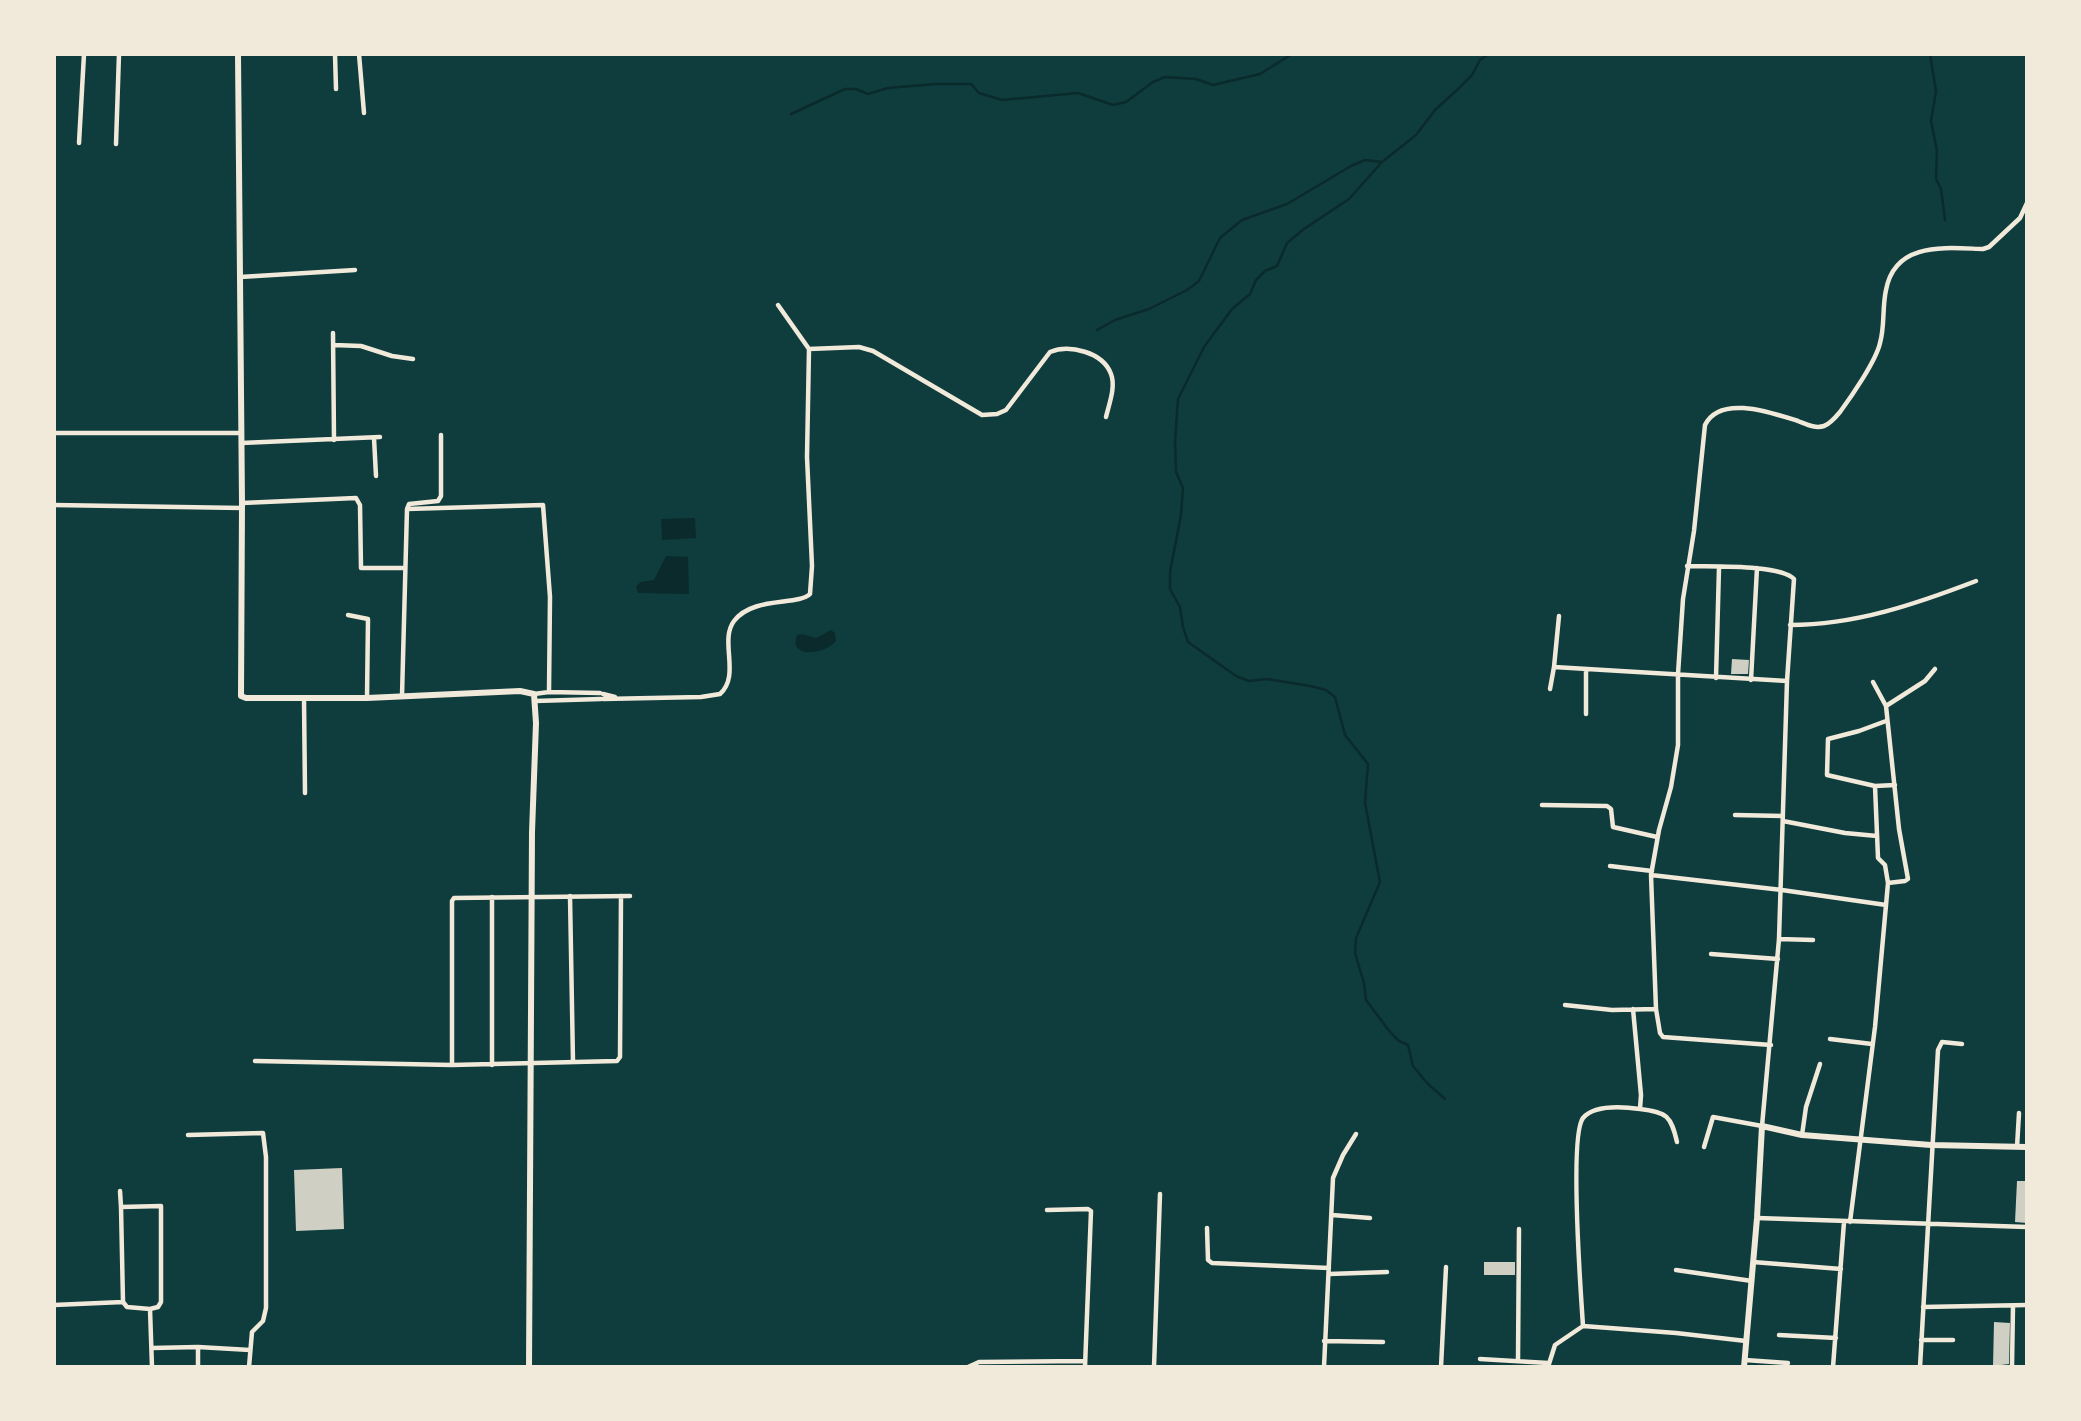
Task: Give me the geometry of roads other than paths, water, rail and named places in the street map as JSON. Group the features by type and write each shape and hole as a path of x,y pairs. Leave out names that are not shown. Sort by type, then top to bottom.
{"street":[{"path":"79,143 84,54"},
{"path":"116,144 119,54"},
{"path":"238,54 241,695 246,698 367,698 520,691 535,698 602,696"},
{"path":"335,54 336,89"},
{"path":"359,54 364,113"},
{"path":"1771,1045 1663,1037 1656,1009 1652,873 1657,837 1671,787 1678,745 1678,674 1687,566 1694,531 1705,425 1721,409 1739,408 1816,427 1832,421 1848,401 1880,347 1885,291 1890,276 1900,263 1928,249 1989,247 2020,218 2027,203"},
{"path":"239,277 355,270"},
{"path":"535,698 550,692 616,697 701,697 720,694 729,682 730,630 733,621 753,608 776,601 804,598 810,594 812,566 807,457 809,349 778,305"},
{"path":"333,333 334,440"},
{"path":"334,345 360,346 413,359"},
{"path":"809,349 859,347 873,351 982,415 1006,410 1050,352 1060,348 1085,352 1104,362 1112,376 1112,394 1106,417"},
{"path":"54,433 241,433"},
{"path":"402,696 407,509 410,504 438,501 441,496 441,435"},
{"path":"241,443 377,438 376,475"},
{"path":"54,505 242,506 356,498 360,505 361,568 405,568"},
{"path":"407,509 543,505 550,597 550,692"},
{"path":"1687,566 1757,568 1788,574 1794,579 1787,681 1778,959 1744,1363 1788,1363"},
{"path":"1716,678 1719,568"},
{"path":"1751,680 1757,568"},
{"path":"1790,625 1822,625 1893,610 1976,581"},
{"path":"348,615 368,618 367,698"},
{"path":"1550,689 1559,616"},
{"path":"1554,667 1787,681"},
{"path":"1586,668 1586,714"},
{"path":"1886,706 1925,681 1935,669"},
{"path":"1873,682 1886,706 1908,878 1905,881 1888,883"},
{"path":"304,698 305,793"},
{"path":"529,1367 531,897 535,698"},
{"path":"1886,720 1828,739 1828,776 1875,786 1895,785"},
{"path":"1833,1367 1840,1269 1872,1044 1888,883 1885,865 1878,860 1875,786"},
{"path":"1542,805 1609,807 1613,827 1657,837"},
{"path":"1735,814 1783,819 1845,833 1877,836"},
{"path":"1610,866 1886,905"},
{"path":"570,896 573,1062"},
{"path":"255,1061 492,1065 617,1061 620,1057 621,896"},
{"path":"452,1065 452,901 456,897 630,896"},
{"path":"492,897 492,1065"},
{"path":"1779,939 1813,940"},
{"path":"1711,954 1778,959"},
{"path":"1565,1005 1593,1009 1656,1009"},
{"path":"1633,1009 1640,1109"},
{"path":"1830,1039 1872,1044"},
{"path":"1920,1367 1939,1046 1944,1042 1962,1044"},
{"path":"1802,1135 1806,1107 1820,1064"},
{"path":"1583,1326 1577,1201 1578,1133 1581,1120 1588,1113 1619,1107 1659,1111 1666,1114 1677,1142"},
{"path":"2017,1148 2019,1113"},
{"path":"1704,1147 1713,1117 1802,1135 1931,1146 2027,1147"},
{"path":"188,1135 263,1133 266,1157 266,1308 263,1321 251,1332 250,1367"},
{"path":"1324,1367 1333,1178 1356,1134"},
{"path":"120,1191 123,1302 127,1307 158,1307 161,1302 162,1207 121,1206"},
{"path":"1154,1367 1160,1194"},
{"path":"968,1367 979,1362 1085,1364 1091,1211 1046,1210"},
{"path":"1332,1215 1370,1218"},
{"path":"1757,1218 2027,1227"},
{"path":"1207,1228 1208,1260 1212,1262 1329,1271 1388,1272"},
{"path":"1518,1360 1519,1229"},
{"path":"1753,1262 1840,1269"},
{"path":"1441,1367 1446,1267"},
{"path":"1676,1270 1752,1281"},
{"path":"54,1305 123,1302"},
{"path":"1923,1307 2027,1305"},
{"path":"2012,1306 2012,1367"},
{"path":"150,1309 152,1367"},
{"path":"1480,1359 1518,1360 1548,1365 1555,1345 1583,1326 1746,1341"},
{"path":"1779,1335 1836,1338"},
{"path":"1921,1340 1954,1340"},
{"path":"1324,1341 1383,1342"},
{"path":"198,1347 198,1367"},
{"path":"152,1348 250,1350"}],"water":[{"path":"695,518 696,538 662,540 661,519"},
{"path":"666,556 688,557 689,594 638,593 636,586 641,582 654,580"},
{"path":"831,630 835,633 836,641 831,646 809,652 798,648 797,635 816,638"}],"waterway":[{"path":"791,114 845,89 856,89 868,94 888,88 935,84 971,84 979,93 1002,100 1078,93 1113,105 1126,102 1153,82 1165,77 1196,79 1213,85 1260,74 1292,54"},
{"path":"1097,330 1115,320 1149,309 1199,281 1220,238 1242,220 1287,204 1365,160 1382,162 1416,135 1435,110 1472,75 1480,60 1489,54"},
{"path":"1930,54 1936,91 1931,121 1937,151 1936,179 1941,189 1945,220"},
{"path":"1382,162 1349,199 1287,243 1277,266 1265,271 1256,280 1250,294 1232,309 1204,347 1178,399 1176,472 1183,488 1181,515 1170,572 1170,589 1180,607 1188,642 1236,676 1249,681 1267,679 1310,686 1326,690 1335,697 1345,735 1368,764 1365,803 1380,882 1356,938 1355,953 1366,1000 1390,1032 1408,1045 1413,1066 1445,1099"}]}
